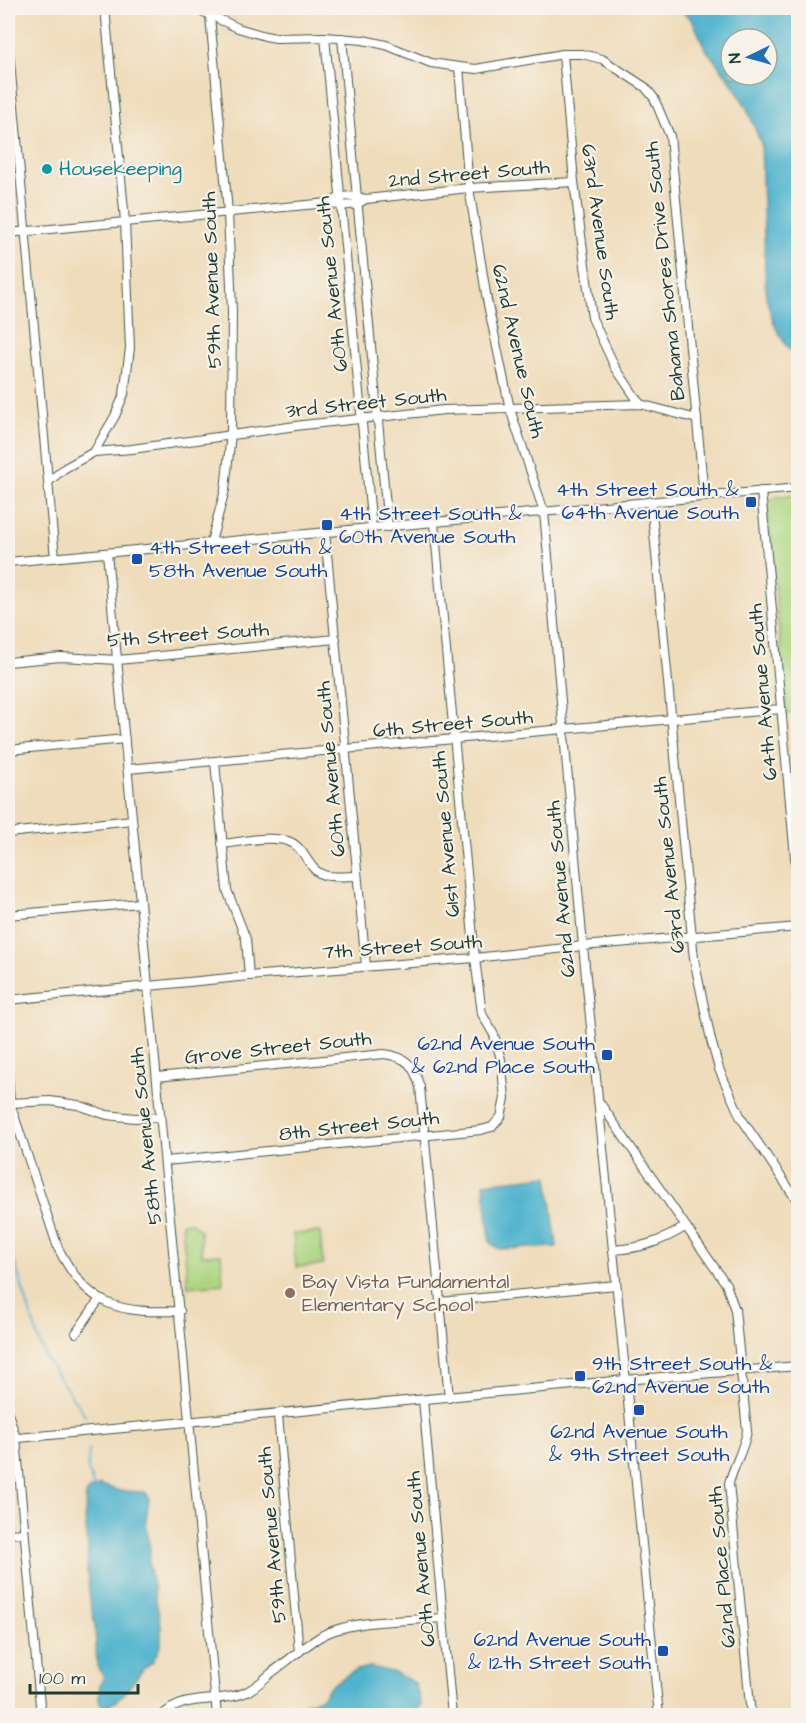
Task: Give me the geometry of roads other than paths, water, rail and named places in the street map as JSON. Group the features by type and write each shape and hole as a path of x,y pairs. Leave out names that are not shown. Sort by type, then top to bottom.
{"street":[{"path":"94,452 115,416 124,394 130,348 125,221 105,8"},
{"name":"Bahama Shores Drive South","path":"195,8 238,28 276,38 363,39 431,63 459,67 487,67 545,55 582,54 602,59 645,87 654,98 670,136 704,496"},
{"name":"59th Avenue South","path":"210,16 228,212 232,310 231,434 225,490 211,542"},
{"name":"60th Avenue South","path":"325,37 372,528"},
{"name":"60th Avenue South","path":"342,38 388,527"},
{"path":"8,40 55,558"},
{"name":"63rd Avenue South","path":"563,54 574,182 592,318 615,367 640,404"},
{"name":"62nd Avenue South","path":"459,67 469,188 487,300 510,409 544,512 583,946 658,1716"},
{"name":"2nd Street South","path":"8,233 328,203 339,197 357,200 469,188 574,182"},
{"name":"2nd Street South","path":"328,203 340,207 357,200"},
{"name":"3rd Street South","path":"48,482 65,468 94,452 444,410 640,404 697,418"},
{"path":"8,562 798,488"},
{"name":"64th Avenue South","path":"761,491 798,889"},
{"name":"63rd Avenue South","path":"651,501 694,959 719,1069 741,1118 798,1202"},
{"name":"61st Avenue South","path":"434,523 475,958 482,1014 494,1035 502,1067"},
{"name":"60th Avenue South","path":"325,533 366,966"},
{"name":"58th Avenue South","path":"107,553 217,1716"},
{"name":"5th Street South","path":"8,662 61,657 118,660 336,639"},
{"name":"6th Street South","path":"128,769 781,709"},
{"path":"8,750 125,739"},
{"path":"215,762 227,890 246,939 249,976"},
{"path":"8,833 132,820"},
{"path":"222,844 274,839 286,841 296,845 312,868 323,875 357,876"},
{"path":"8,915 140,903"},
{"name":"7th Street South","path":"8,1000 798,927"},
{"name":"Grove Street South","path":"157,1077 384,1054 401,1058 411,1064 417,1075 425,1136"},
{"name":"8th Street South","path":"166,1161 425,1136 492,1127 501,1117 504,1109 502,1067"},
{"path":"8,1074 10,1103 58,1248 68,1268 99,1299 120,1308 141,1312 180,1311"},
{"path":"10,1103 50,1101 78,1105 107,1115 135,1118 160,1117"},
{"name":"62nd Place South","path":"599,1101 685,1227 719,1272 735,1310 747,1431 745,1443 729,1483 751,1716"},
{"path":"425,1136 449,1398"},
{"path":"613,1250 650,1245 685,1227"},
{"path":"440,1302 616,1285"},
{"path":"76,1333 99,1299"},
{"path":"12,1439 625,1380 798,1366"},
{"name":"60th Avenue South","path":"423,1400 453,1716"},
{"path":"8,1413 24,1533 41,1716"},
{"name":"59th Avenue South","path":"278,1415 299,1652"},
{"path":"8,1534 24,1533"},
{"path":"162,1716 171,1707 187,1701 216,1699 248,1692 320,1637 348,1626 443,1618"}],"water":[{"path":"678,8 798,8 798,358 786,345 777,330 766,296 761,143 746,106 734,87 779,87 779,27 719,27 719,66 705,48 693,21"},
{"path":"548,1176 557,1247 499,1249 490,1242 484,1183"},
{"path":"100,1485 120,1491 145,1492 149,1497 146,1522 150,1551 149,1565 161,1626 161,1645 153,1661 143,1669 124,1694 115,1702 104,1707 99,1698 99,1688 104,1677 97,1665 95,1626 87,1571 88,1548 85,1517 86,1495 89,1490"},
{"path":"371,1667 395,1673 415,1683 421,1704 416,1715 298,1715 303,1704 323,1697 330,1686 356,1670"}],"waterway":[{"path":"8,1242 40,1344 48,1362 85,1415"},
{"path":"89,1449 88,1470 94,1488"},
{"path":"240,1706 255,1716"}],"place":[{"name":"Housekeeping","path":"47,169"},
{"name":"4th Street South & 64th Avenue South","path":"751,502"},
{"name":"4th Street South & 60th Avenue South","path":"327,525"},
{"name":"4th Street South & 58th Avenue South","path":"137,559"},
{"name":"62nd Avenue South & 62nd Place South","path":"607,1055"},
{"name":"Bay Vista Fundamental Elementary School","path":"290,1293"},
{"name":"9th Street South & 62nd Avenue South","path":"580,1376"},
{"name":"62nd Avenue South & 9th Street South","path":"639,1410"},
{"name":"62nd Avenue South & 12th Street South","path":"663,1651"}]}
